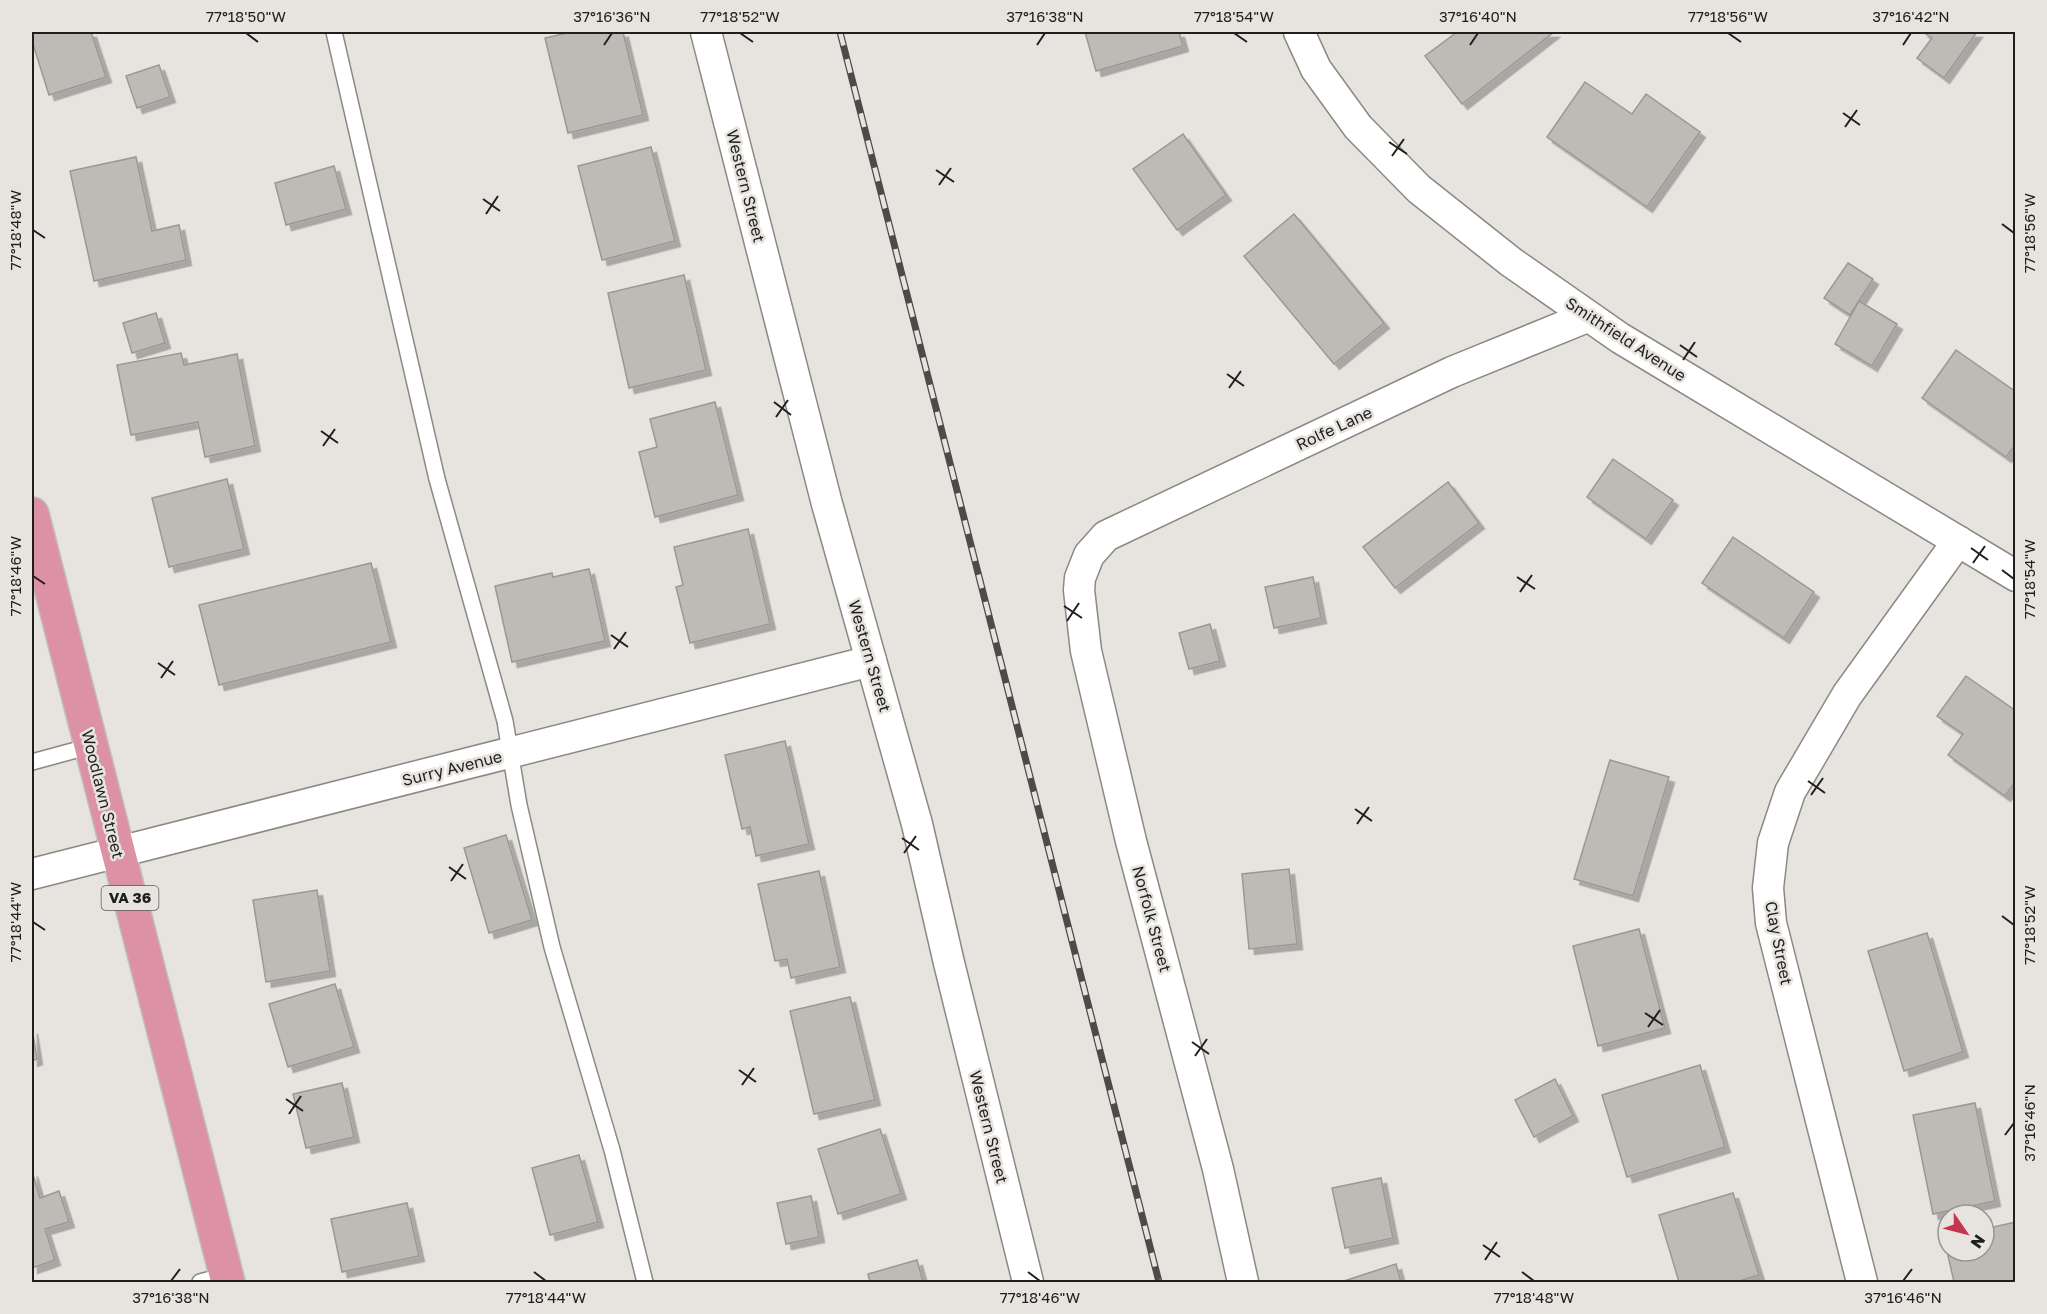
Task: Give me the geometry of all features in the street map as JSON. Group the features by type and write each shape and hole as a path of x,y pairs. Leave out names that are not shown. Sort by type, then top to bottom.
{"highway":[{"name":"Woodlawn Street","path":"32,514 118,851 218,1280"}],"street":[{"name":"Western Street","path":"706,32 827,504 917,824 1028,1282"},
{"name":"Smithfield Avenue","path":"1299,32 1316,69 1358,127 1419,189 1511,262 1620,339 2016,576"},
{"name":"Rolfe Lane","path":"1089,555 1106,536 1452,372 1587,317"},
{"name":"Clay Street","path":"1862,1282 1772,924 1768,888 1773,843 1790,792 1847,695 1958,542"},
{"name":"Norfolk Street","path":"1089,555 1080,578 1079,590 1086,651 1131,841 1218,1169 1244,1282"},
{"name":"Surry Avenue","path":"32,874 871,661"}],"lane":[{"path":"334,32 438,479 505,721 519,805 552,947 612,1150 645,1282"},
{"path":"32,762 91,746"}],"building":[{"path":"32,32 91,32 106,77 49,95 32,41"},
{"path":"571,32 623,32 643,115 568,133 545,38"},
{"path":"1085,32 1179,32 1183,46 1096,71"},
{"path":"1457,32 1554,32 1462,104 1425,56"},
{"path":"1923,32 1977,32 1944,78 1917,58 1932,38"},
{"path":"159,65 170,97 137,108 126,76"},
{"path":"1585,82 1632,114 1646,94 1700,132 1647,207 1547,137"},
{"path":"1183,134 1226,195 1177,230 1133,169"},
{"path":"651,147 675,241 602,260 578,166"},
{"path":"136,157 152,231 179,225 186,260 94,281 70,171"},
{"path":"334,166 346,209 286,225 275,183"},
{"path":"1294,214 1384,323 1334,364 1244,256"},
{"path":"1848,263 1873,279 1850,315 1824,298"},
{"path":"684,275 706,370 629,388 608,293"},
{"path":"1859,301 1897,324 1872,366 1835,344"},
{"path":"156,313 165,343 132,353 123,323"},
{"path":"1956,350 2016,392 2016,444 2006,457 1922,398"},
{"path":"181,353 184,365 237,354 255,446 205,457 198,422 131,435 117,365"},
{"path":"715,402 738,495 655,517 639,452 657,447 650,419"},
{"path":"1613,459 1673,500 1646,539 1587,497"},
{"path":"227,479 244,549 169,567 152,498"},
{"path":"1448,482 1479,523 1395,588 1363,547"},
{"path":"748,529 770,624 690,643 676,587 683,585 674,547"},
{"path":"1733,537 1814,592 1784,638 1702,583"},
{"path":"371,563 391,642 219,685 199,605"},
{"path":"589,569 605,641 512,662 495,586 552,573 553,577"},
{"path":"1313,577 1321,618 1274,628 1265,587"},
{"path":"1210,624 1220,661 1189,669 1179,633"},
{"path":"1966,676 2016,711 2016,781 2005,796 1948,755 1963,734 1937,716"},
{"path":"785,741 809,844 756,856 750,827 742,829 725,755"},
{"path":"1610,760 1669,777 1633,896 1574,879"},
{"path":"506,835 532,920 489,933 464,848"},
{"path":"1289,869 1297,944 1249,949 1242,874"},
{"path":"819,871 840,967 791,978 787,959 775,961 758,884"},
{"path":"317,890 330,971 266,982 253,900"},
{"path":"1639,929 1665,1028 1598,1046 1573,946"},
{"path":"1927,933 1963,1052 1904,1071 1868,951"},
{"path":"335,984 354,1047 288,1067 269,1004"},
{"path":"850,997 875,1100 814,1114 790,1011"},
{"path":"32,1028 37,1059 32,1061"},
{"path":"1700,1065 1725,1147 1627,1177 1602,1095"},
{"path":"1555,1079 1573,1116 1534,1137 1515,1100"},
{"path":"342,1083 354,1137 306,1148 293,1094"},
{"path":"1975,1103 1995,1201 1936,1203 1936,1213 1933,1214 1913,1115"},
{"path":"880,1129 901,1194 838,1214 818,1149"},
{"path":"579,1155 598,1222 550,1235 532,1168"},
{"path":"32,1171 40,1198 59,1191 69,1222 45,1229 55,1260 32,1268"},
{"path":"1381,1178 1393,1238 1345,1248 1332,1188"},
{"path":"1733,1193 1759,1275 1736,1282 1679,1282 1659,1215"},
{"path":"811,1196 819,1237 786,1244 777,1203"},
{"path":"407,1203 419,1256 342,1272 331,1219"},
{"path":"2016,1222 2016,1282 1954,1282 1950,1263 1996,1263 1996,1226"},
{"path":"917,1260 923,1282 870,1282 868,1274"},
{"path":"1396,1264 1401,1282 1341,1282"}],"railway":[{"path":"840,32 1159,1282"}]}
